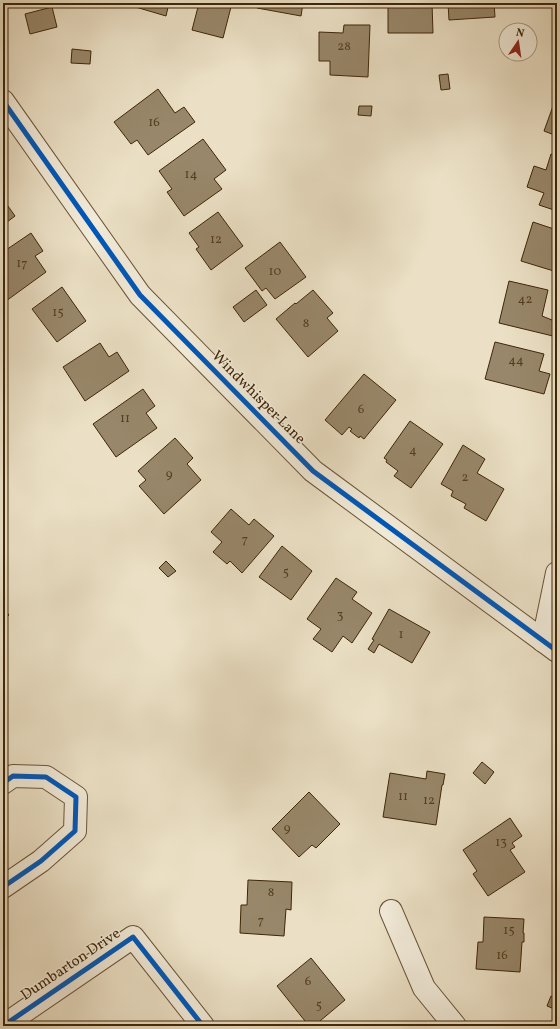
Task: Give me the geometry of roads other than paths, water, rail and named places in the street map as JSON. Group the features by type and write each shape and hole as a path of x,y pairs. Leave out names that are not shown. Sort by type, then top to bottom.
{"street":[{"name":"Windwhisper Lane","path":"3,101 140,295 313,471 550,646"},
{"name":"Windwhisper Lane","path":"550,646 557,573"},
{"path":"3,783 13,776 46,777 76,797 75,831 41,861 3,887"},
{"path":"391,911 424,988 455,1026"},
{"name":"Dumbarton Drive","path":"3,1026 133,937 203,1026"}]}
